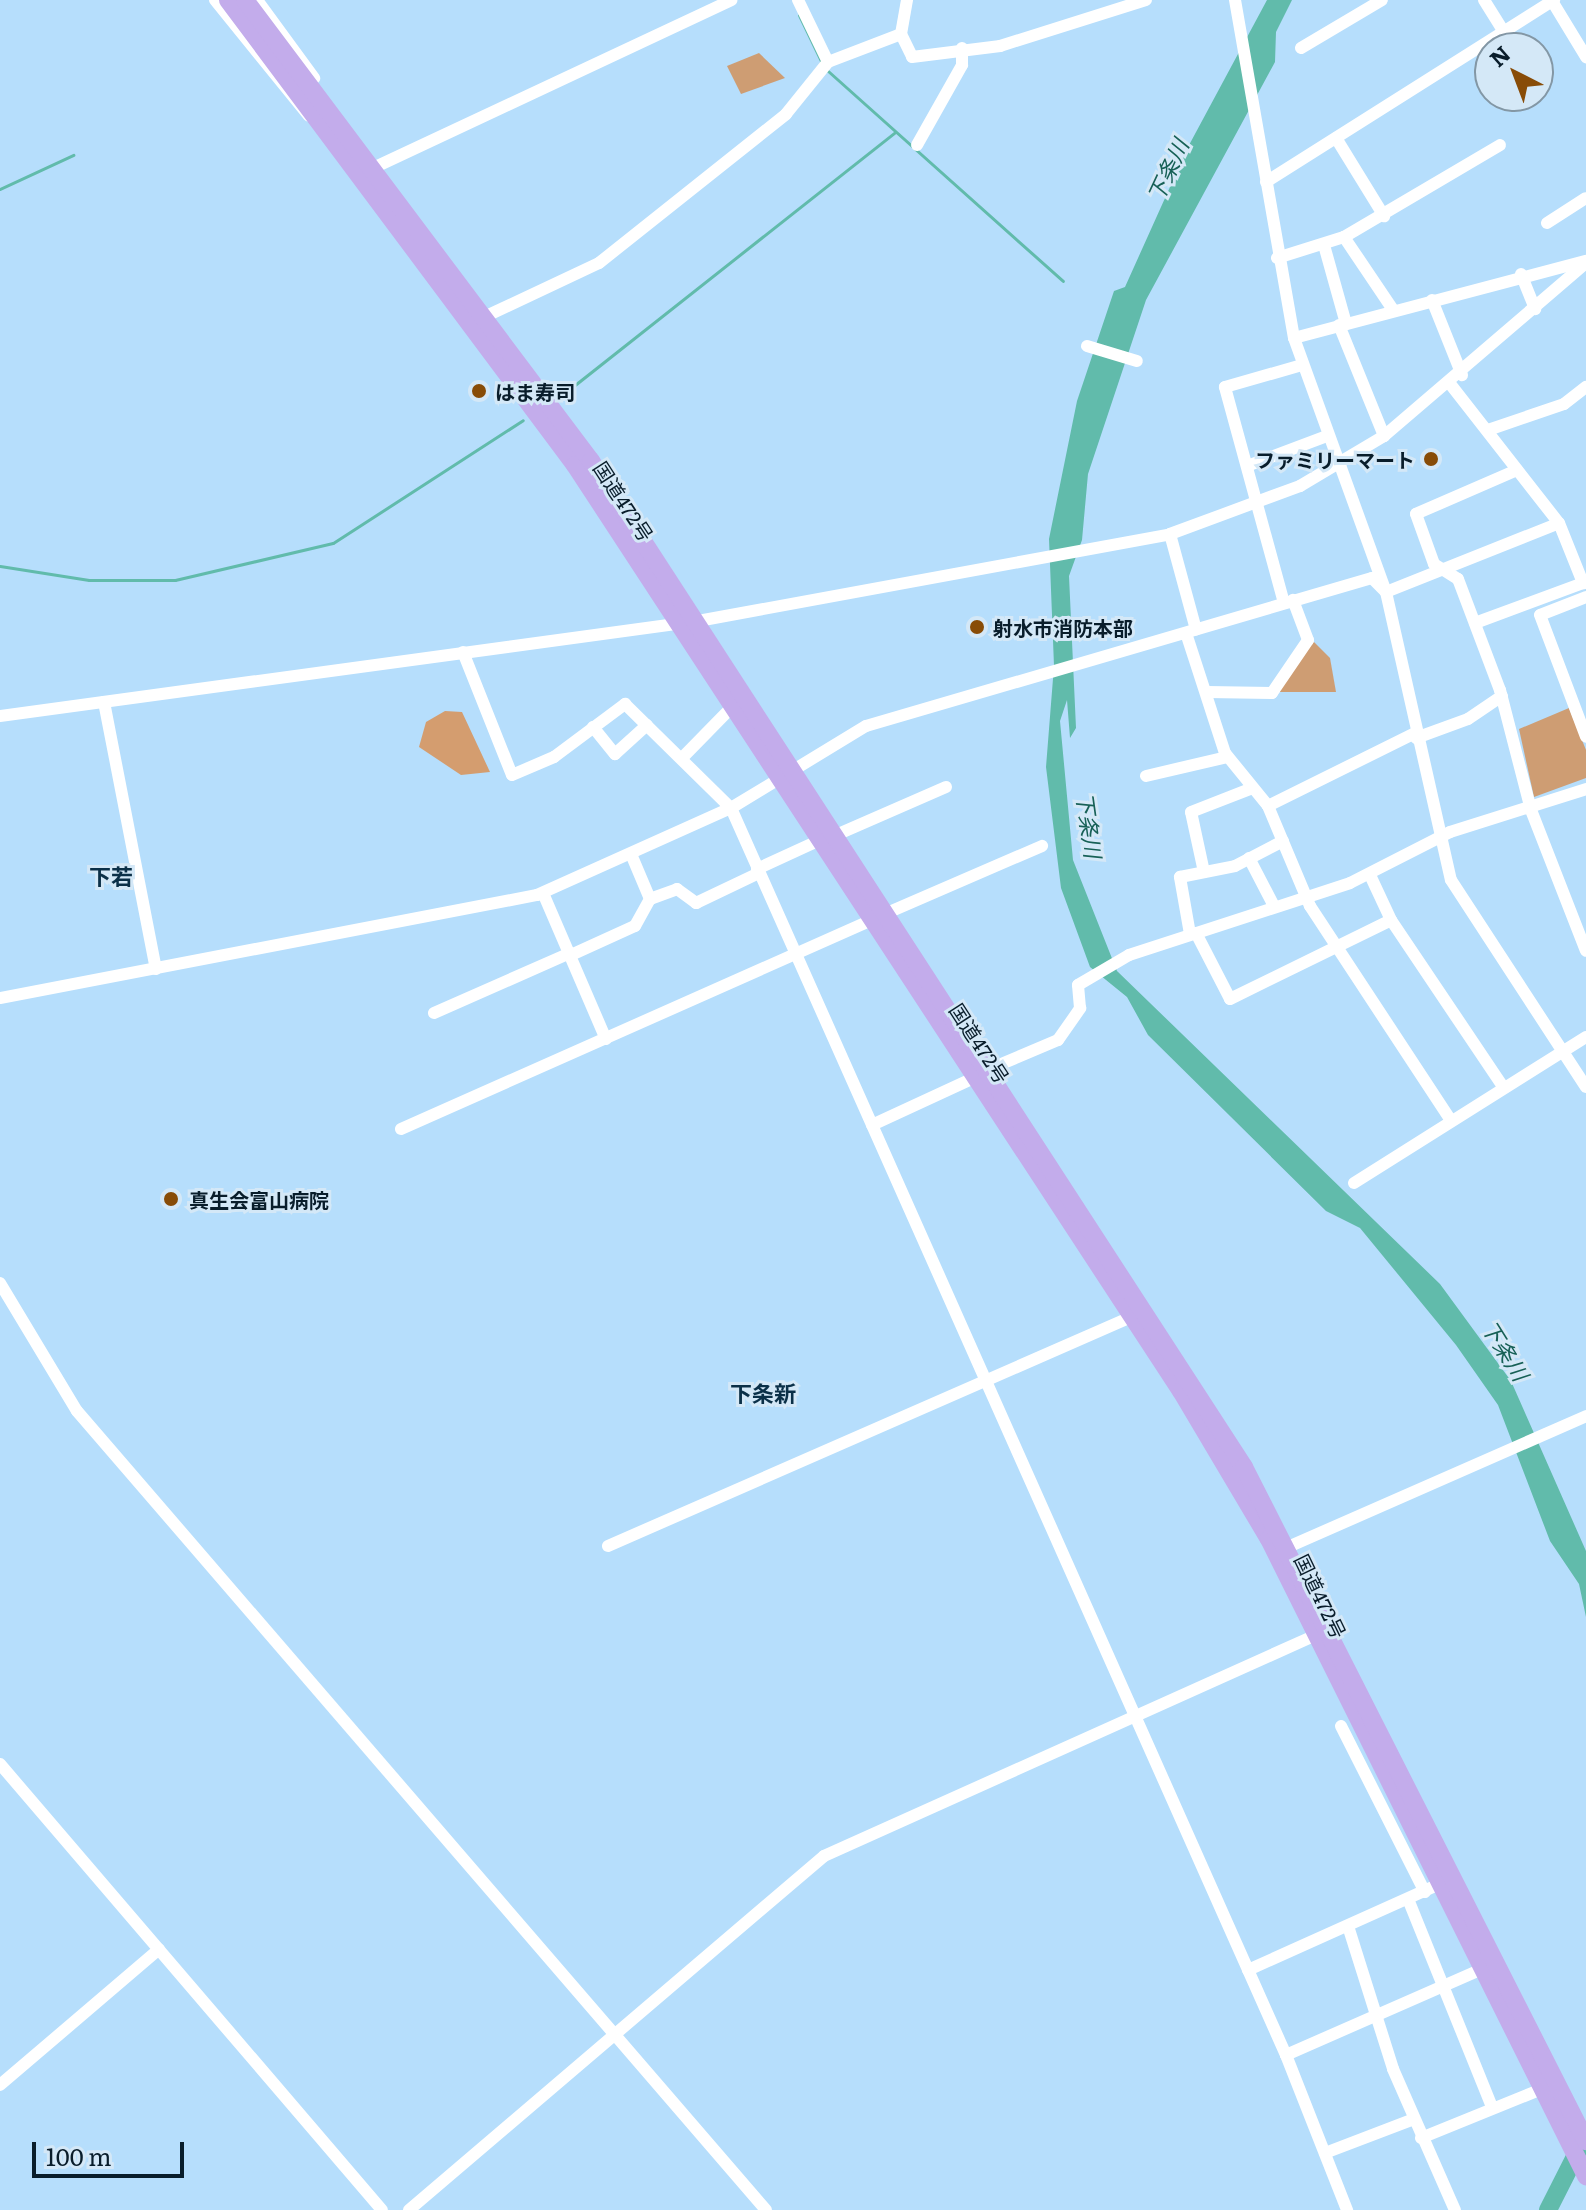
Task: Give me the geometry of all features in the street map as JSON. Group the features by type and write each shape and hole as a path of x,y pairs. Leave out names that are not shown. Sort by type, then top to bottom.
{"highway":[{"name":"国道472号","path":"228,0 293,76"},
{"name":"国道472号","path":"245,0 293,76 575,465 733,706 786,772"},
{"name":"国道472号","path":"327,123 371,169 591,461 698,621 786,772 1232,1472 1316,1635 1433,1888 1484,1968 1544,2088 1586,2141"},
{"name":"国道472号","path":"981,1074 1145,1310 1288,1547 1560,2105 1586,2176"}],"street":[{"path":"215,0 292,103 327,123"},
{"path":"257,0 314,77 327,123"},
{"path":"371,169 731,0"},
{"path":"798,0 828,62"},
{"path":"907,0 901,34 912,57 962,48 1000,46 1146,0"},
{"path":"1235,0 1253,123 1294,338 1386,592 1416,736 1454,887 1586,1087"},
{"path":"1301,48 1382,0"},
{"path":"1484,0 1504,32 1553,1 1586,57"},
{"path":"482,318 610,255 786,114 828,62 901,34"},
{"path":"917,145 962,65 962,48"},
{"path":"1266,182 1474,51"},
{"path":"1336,138 1384,216"},
{"path":"1277,258 1344,237 1500,145"},
{"path":"1547,223 1586,198"},
{"path":"1344,237 1394,311"},
{"path":"1324,245 1342,324 1384,436"},
{"path":"1294,338 1521,274 1586,262"},
{"path":"0,716 698,621 1095,551 1170,534 1257,504 1340,463 1384,436 1451,385 1586,262"},
{"path":"1521,274 1535,309"},
{"path":"1432,300 1462,375"},
{"path":"1087,346 1135,361"},
{"path":"1207,692 1272,693 1308,640 1288,602 1225,387 1302,365"},
{"path":"1451,385 1559,523 1584,582 1475,623"},
{"path":"1488,430 1564,404 1586,387"},
{"path":"1247,466 1327,436"},
{"path":"1517,470 1416,514 1434,564 1447,568 1475,623 1502,696 1531,810 1586,951"},
{"path":"1386,592 1559,523"},
{"path":"1170,534 1191,632 1227,757 1250,789 1268,806 1307,898 1336,950 1449,1118"},
{"path":"0,998 543,893 731,808 866,726 1372,578 1386,592"},
{"path":"1586,597 1540,615 1586,737"},
{"path":"463,652 512,775 593,727 625,704 683,757 731,808 1286,2055 1347,2210"},
{"path":"1268,806 1416,736 1468,719 1502,696"},
{"path":"104,702 156,969"},
{"path":"683,757 733,706"},
{"path":"593,727 615,754 647,725"},
{"path":"1146,776 1227,757"},
{"path":"434,1013 635,926 650,899 677,889 696,903 828,838 946,787"},
{"path":"1204,872 1191,812 1250,789"},
{"path":"872,1125 1058,1040 1080,1008 1082,982 1129,955 1274,906 1307,898 1370,875 1441,839 1586,789"},
{"path":"1283,841 1249,858 1180,877 1193,934 1230,999 1336,950 1391,920"},
{"path":"401,1129 1042,846"},
{"path":"631,854 650,899"},
{"path":"1249,858 1274,906"},
{"path":"1370,875 1391,920 1501,1084"},
{"path":"543,893 606,1039"},
{"path":"1354,1183 1501,1084 1560,1047 1586,1037"},
{"path":"0,1283 77,1411 766,2210"},
{"path":"608,1546 983,1379 1131,1317"},
{"path":"1288,1547 1586,1416"},
{"path":"409,2210 832,1851 1316,1635"},
{"path":"1248,1970 1433,1888 1341,1726"},
{"path":"0,1764 382,2210"},
{"path":"1408,1899 1492,2107"},
{"path":"1348,1926 1421,2138 1455,2210"},
{"path":"0,2085 159,1949"},
{"path":"1286,2055 1484,1968"},
{"path":"1421,2138 1544,2088"},
{"path":"1325,2153 1414,2119"}],"shaded area":[{"path":"1267,0 1292,0 1276,32 1275,62 1146,300 1088,474 1082,540 1069,576 1076,728 1070,738 1067,700 1060,721 1073,860 1117,971 1440,1284 1511,1381 1586,1551 1586,1617 1579,1584 1550,1541 1498,1405 1456,1345 1360,1228 1326,1211 1148,1035 1127,997 1090,967 1061,888 1046,767 1054,666 1049,539 1077,401 1114,291 1125,287 1188,147"},
{"path":"759,53 785,78 741,94 727,66"},
{"path":"1311,639 1330,658 1336,692 1276,692"},
{"path":"1569,708 1586,750 1586,778 1534,797 1519,729"},
{"path":"445,711 462,712 490,772 461,775 419,747 426,722"}],"waterway":[{"path":"799,15 823,65"},
{"path":"828,71 1063,281"},
{"path":"566,392 895,132"},
{"path":"0,189 73,155"},
{"path":"0,566 89,580 175,580 333,543 523,420"},
{"name":"下条川","path":"1548,2210 1581,2145"}],"place":[{"name":"はま寿司","path":"479,391"},
{"name":"ファミリーマート","path":"1431,459"},
{"name":"射水市消防本部","path":"977,627"},
{"name":"真生会富山病院","path":"171,1199"}],"district":[{"name":"下若","path":"111,876"},
{"name":"下条新","path":"763,1393"}]}
